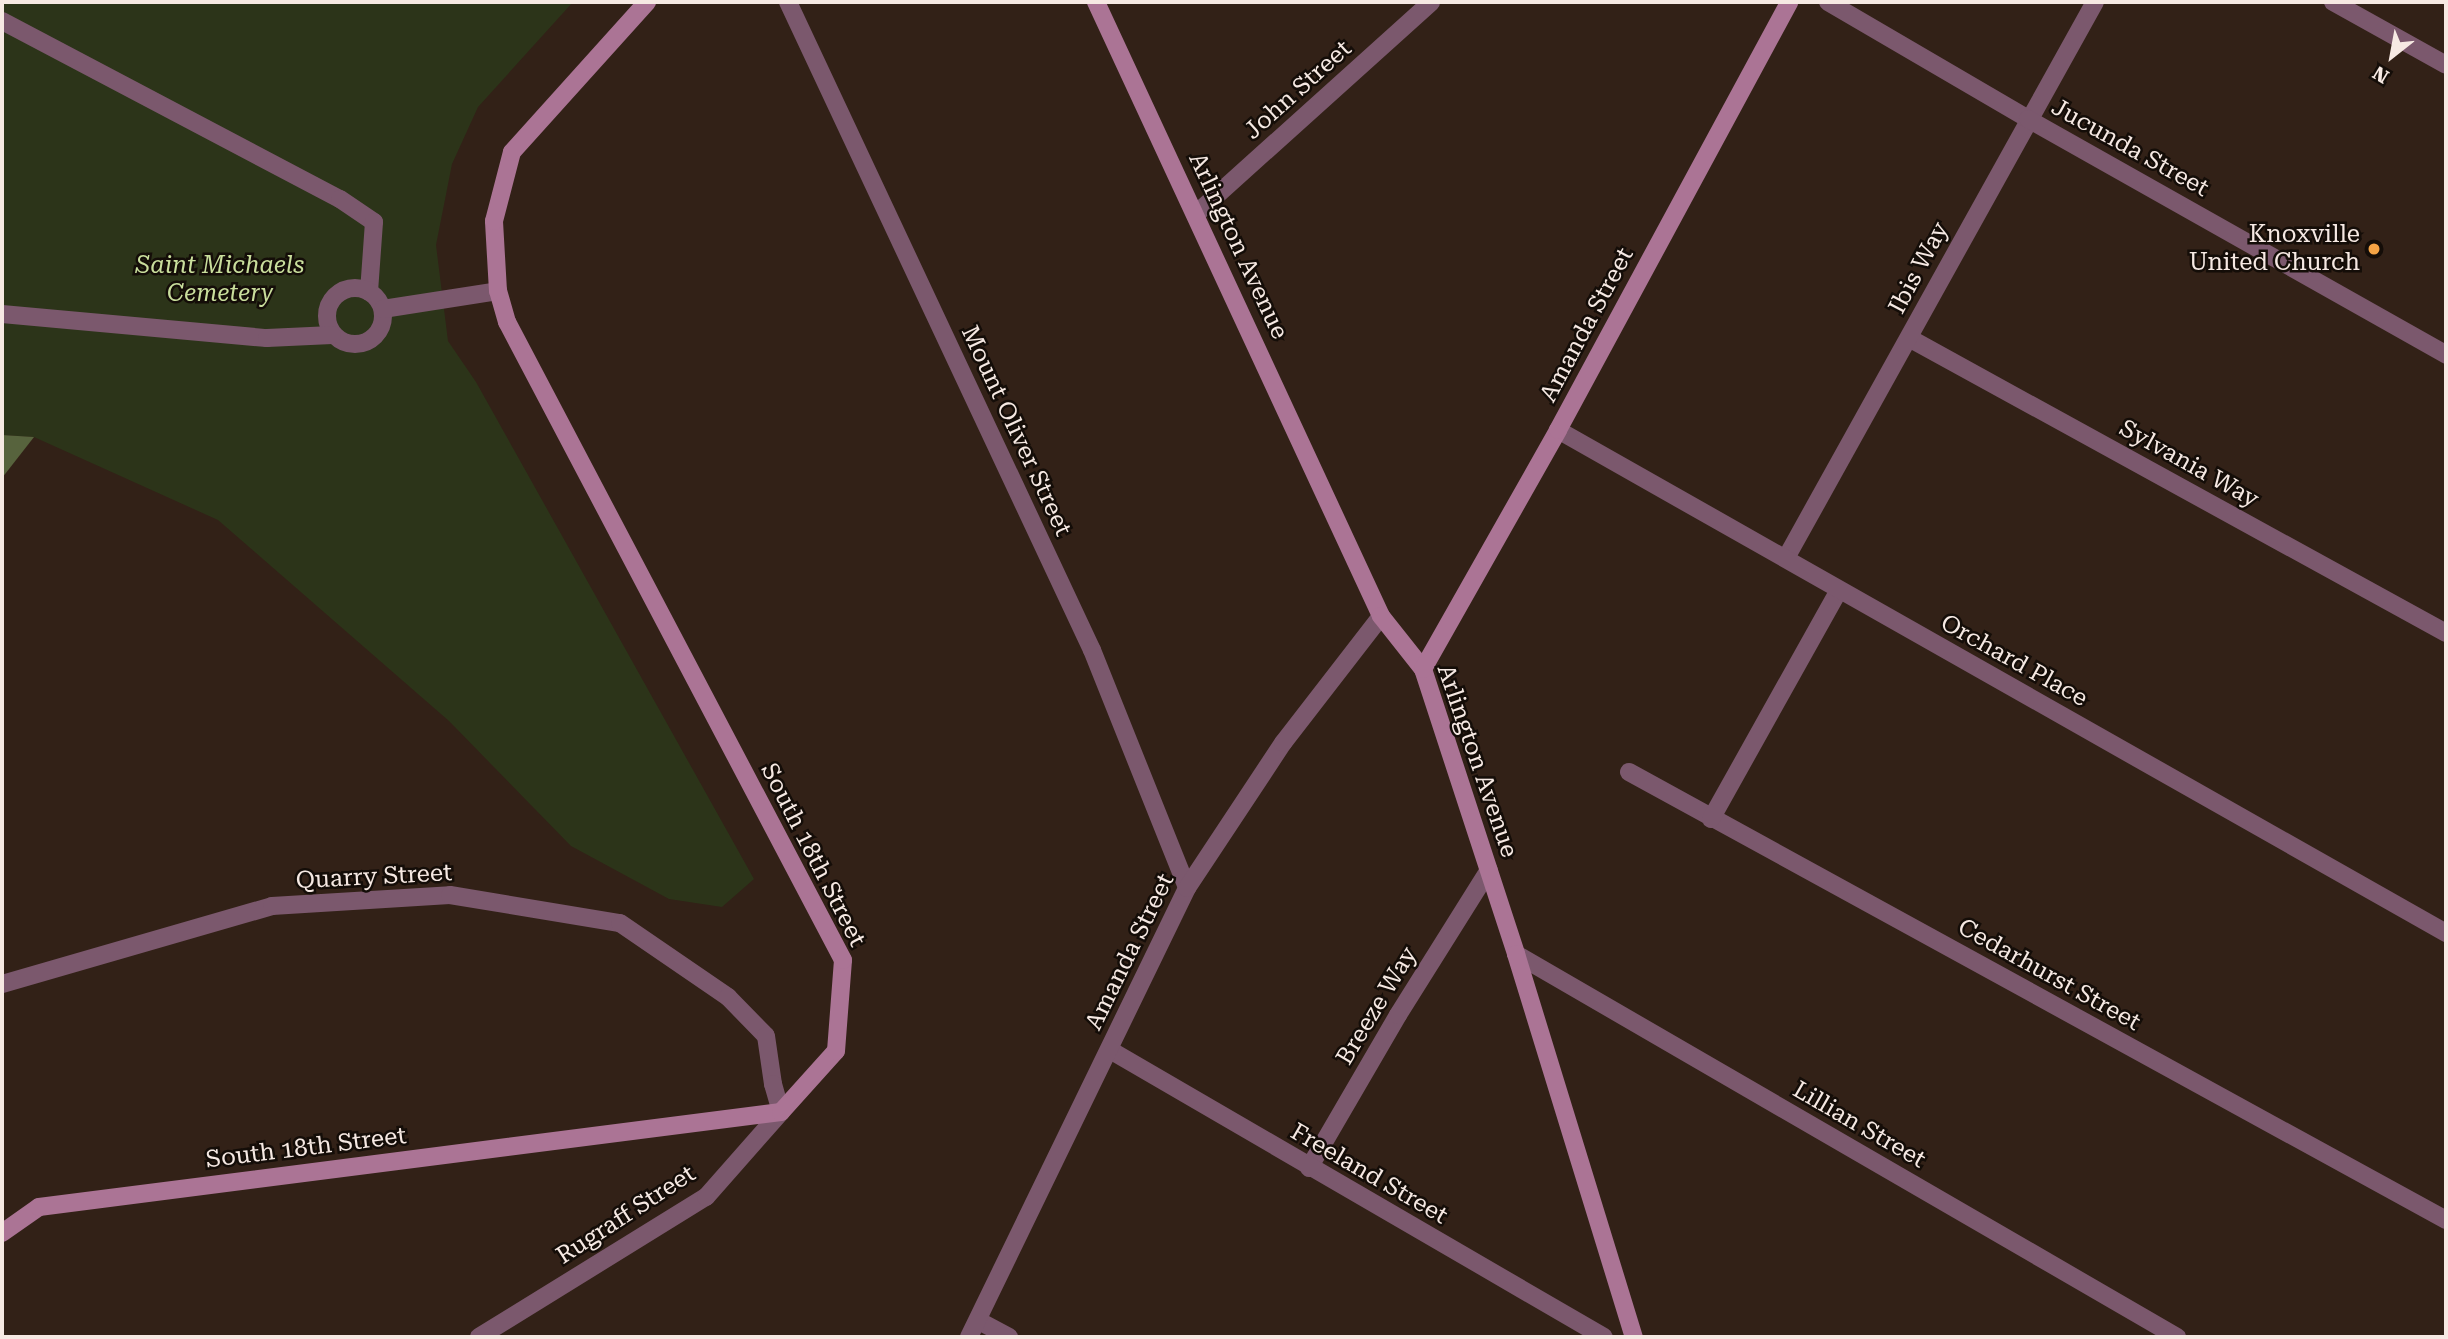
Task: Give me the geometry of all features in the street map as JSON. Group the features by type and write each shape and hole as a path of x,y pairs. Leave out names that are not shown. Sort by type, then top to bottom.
{"main road":[{"name":"South 18th Street","path":"2,1233 39,1206 781,1112 836,1051 843,960 507,322 498,291 494,222 512,152 647,2"},
{"name":"Arlington Avenue","path":"1096,2 1197,213 1381,616 1423,669 1516,954 1634,1337"},
{"name":"Amanda Street","path":"1423,669 1558,430 1789,2"}],"street":[{"name":"Mount Oliver Street","path":"788,2 1091,650 1187,888"},
{"name":"John Street","path":"1197,213 1431,2"},
{"name":"Jucunda Street","path":"1828,2 2028,119 2446,355"},
{"name":"Ibis Way","path":"1786,558 2095,2"},
{"path":"2333,2 2446,65"},
{"path":"2,21 340,199 374,222 369,292"},
{"path":"2,314 267,338 332,335 358,345 373,338 382,325 383,309 369,292 355,288 340,292 329,303 327,316 332,335"},
{"path":"383,309 498,291"},
{"name":"Sylvania Way","path":"1909,338 2446,633"},
{"name":"Orchard Place","path":"1558,430 2446,933"},
{"path":"1711,819 1839,590"},
{"name":"Amanda Street","path":"969,1337 1187,888 1283,743 1381,616"},
{"name":"Cedarhurst Street","path":"1629,772 2446,1220"},
{"name":"Breeze Way","path":"1309,1168 1398,1015 1489,870"},
{"name":"Quarry Street","path":"2,984 272,906 450,894 621,923 728,997 766,1036 773,1084 781,1112"},
{"name":"Lillian Street","path":"1516,954 2177,1337"},
{"name":"Freeland Street","path":"1110,1050 1604,1337"},
{"name":"Rugraff Street","path":"479,1337 706,1197 781,1112"},
{"path":"979,1321 1009,1337"}],"green space":[{"name":"Saint Michaels Cemetery","path":"2,2 573,2 478,107 452,164 436,245 448,341 476,382 754,879 722,907 669,899 571,846 449,721 218,520 34,437 2,435"},
{"path":"2,435 34,437 2,478"}],"place":[{"name":"Knoxville United Church","path":"2374,249"}]}
